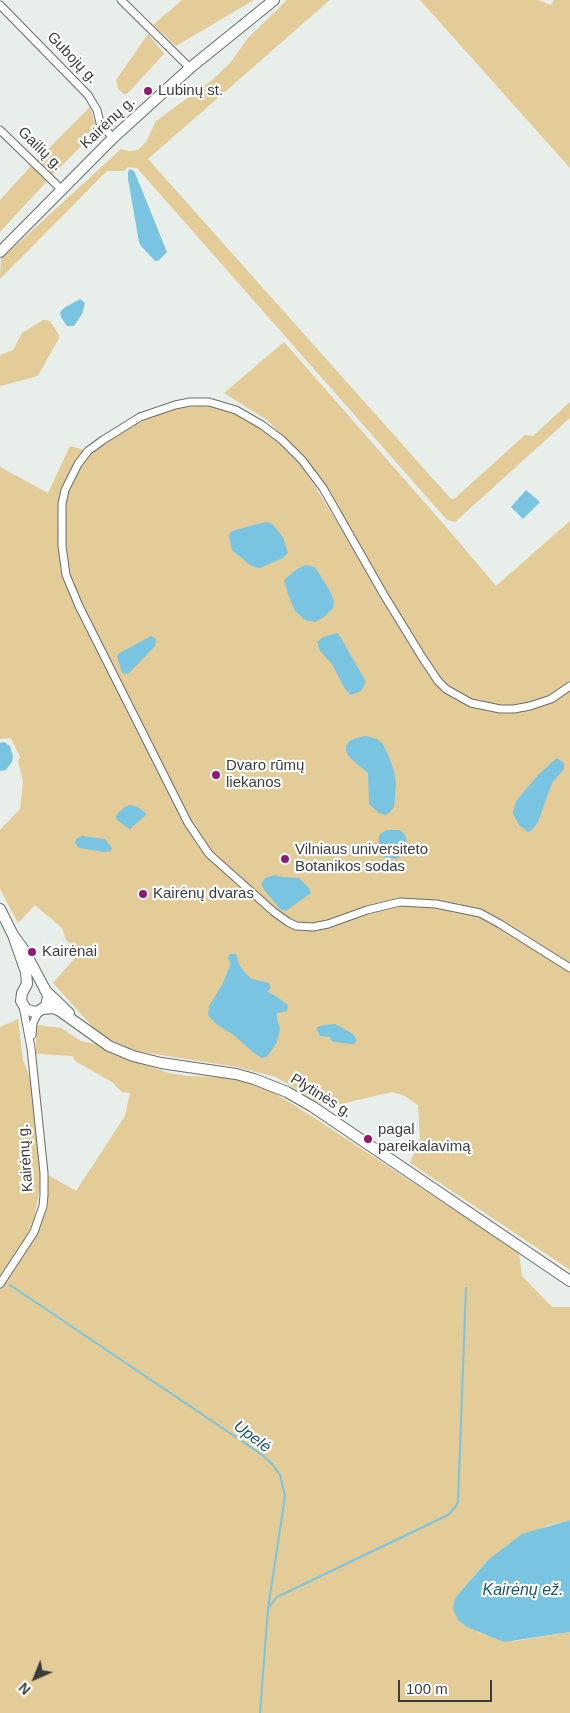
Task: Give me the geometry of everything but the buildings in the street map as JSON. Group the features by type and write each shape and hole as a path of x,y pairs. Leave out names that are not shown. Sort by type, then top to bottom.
{"main road":[{"name":"Kairėnų g.","path":"0,252 112,138 190,68 268,2"},
{"path":"0,909 13,935 28,980 21,997 23,1005 30,1011 41,1010 46,1006 48,997 24,950 13,935"},
{"path":"25,989 32,985 41,986 44,989"},
{"name":"Plytinės g.","path":"44,989 82,1026"},
{"name":"Plytinės g.","path":"41,1010 53,1008 60,1011 109,1046 133,1056 254,1078 287,1092 313,1106 570,1281"}],"street":[{"path":"121,0 190,68"},
{"name":"Gubojų g.","path":"0,5 88,95 97,110 100,124 112,138"},
{"name":"Gailių g.","path":"0,130 61,188"},
{"path":"570,686 551,699 514,709 500,709 471,703 446,689 438,681 403,626 323,488 302,460 282,440 262,425 236,410 209,402 190,402 175,404 140,417 88,451 78,464 65,490 62,504 62,546 66,575 79,606 188,823 209,854 274,912 296,926 313,927 328,924 367,910 400,902 436,904 480,913 570,968"},
{"name":"Kairėnų g.","path":"0,1284 34,1232 43,1206 44,1173 31,1048 23,1005"},
{"name":"Kairėnų g.","path":"31,1048 34,1023 41,1010"}],"shaded area":[{"path":"182,0 254,0 176,46 153,25"},
{"path":"287,0 330,0 148,159 451,499 454,499 525,435 533,436 570,402 570,418 455,522 447,520 137,168 128,167 124,171 107,171 0,279 1,259 121,149 128,151 138,150 146,142 156,121 211,81 231,62 247,39"},
{"path":"420,0 538,0 551,5 554,0 570,0 570,168"},
{"path":"148,34 164,54 127,94 124,94 118,89 116,80"},
{"path":"90,107 97,131 52,175 36,161"},
{"path":"31,166 47,181 0,232 0,200"},
{"path":"43,320 50,321 59,338 39,374 35,377 0,386 0,355 13,350 22,333"},
{"name":"Vilniaus universiteto Botanikos sodas","path":"284,342 496,586 570,521 570,1270 410,1163 420,1138 418,1105 403,1095 392,1092 337,1105 324,1106 276,1077 237,1067 136,1051 100,1035 53,983 80,952 66,940 62,928 35,905 18,923 0,889 0,830 20,809 23,782 18,761 19,758 21,759 11,738 0,739 0,467 48,493 70,446 91,452 113,436 153,416 180,408 200,406 221,408 241,416 260,426 295,457 423,663 427,660 328,491 309,463 267,420 224,393"},
{"path":"18,1019 23,1060 32,1083 41,1182 34,1219 28,1233 0,1276 0,1027"},
{"path":"38,1025 61,1028 81,1041 97,1044 115,1055 169,1073 187,1076 221,1077 242,1081 269,1090 519,1252 522,1276 552,1307 570,1307 570,1520 546,1526 488,1560 455,1598 478,1632 497,1639 515,1641 570,1632 570,1713 0,1713 0,1289 32,1241 44,1217 48,1205 48,1175 76,1191 125,1116 130,1093 122,1092 112,1082 75,1061 73,1056 36,1054 36,1031"}],"water":[{"path":"130,169 134,171 167,252 158,261 155,261 139,242 128,179"},
{"path":"80,299 85,303 82,314 74,326 67,326 60,312"},
{"path":"526,490 540,502 523,519 511,507"},
{"path":"265,522 272,524 283,537 288,553 283,558 260,568 250,565 232,550 229,535 232,531"},
{"path":"305,565 315,567 334,601 333,608 324,617 315,622 305,620 295,611 284,580"},
{"path":"338,633 366,682 361,691 351,695 345,689 332,664 320,651 317,642 323,637"},
{"path":"151,636 156,639 155,646 128,674 122,673 118,654"},
{"path":"365,736 377,739 382,743 394,771 396,785 394,807 385,815 379,813 369,804 368,773 349,757 346,751 346,746 349,742"},
{"path":"4,742 10,746 13,757 6,770 0,771 0,743"},
{"path":"557,758 564,763 564,769 552,783 538,822 528,832 520,826 513,813 516,801 539,774"},
{"path":"130,805 138,807 146,815 130,829 117,820 116,817 125,807"},
{"path":"387,830 400,830 405,835 407,842 404,853 396,859 384,857 378,853 379,836"},
{"path":"82,836 105,839 112,848 111,851 104,852 79,848 75,843 76,839"},
{"path":"275,875 299,878 311,893 286,911 281,910 261,884 265,878"},
{"path":"229,954 236,954 239,964 245,973 252,979 269,983 271,988 267,992 288,1005 287,1011 277,1013 280,1029 277,1042 267,1057 262,1058 254,1053 235,1036 216,1024 208,1015 209,1006 222,985 231,963 228,959"},
{"path":"335,1024 353,1034 357,1041 354,1044 334,1042 330,1037 320,1036 317,1027"},
{"name":"Kairėnų ež.","path":"570,1520 570,1632 504,1642 467,1627 458,1620 453,1609 455,1598 488,1560 522,1534"}],"waterway":[{"name":"Upelė","path":"10,1285 261,1454 273,1465 280,1475 285,1496 268,1609 260,1713"},
{"path":"269,1607 277,1597 448,1515 456,1506 458,1501 466,1288"}],"place":[{"name":"Lubinų st.","path":"148,91"},
{"name":"Dvaro rūmų liekanos","path":"216,775"},
{"name":"Vilniaus universiteto Botanikos sodas","path":"285,859"},
{"name":"Kairėnų dvaras","path":"143,894"},
{"name":"Kairėnai","path":"32,952"},
{"name":"pagal pareikalavimą","path":"368,1139"}]}
